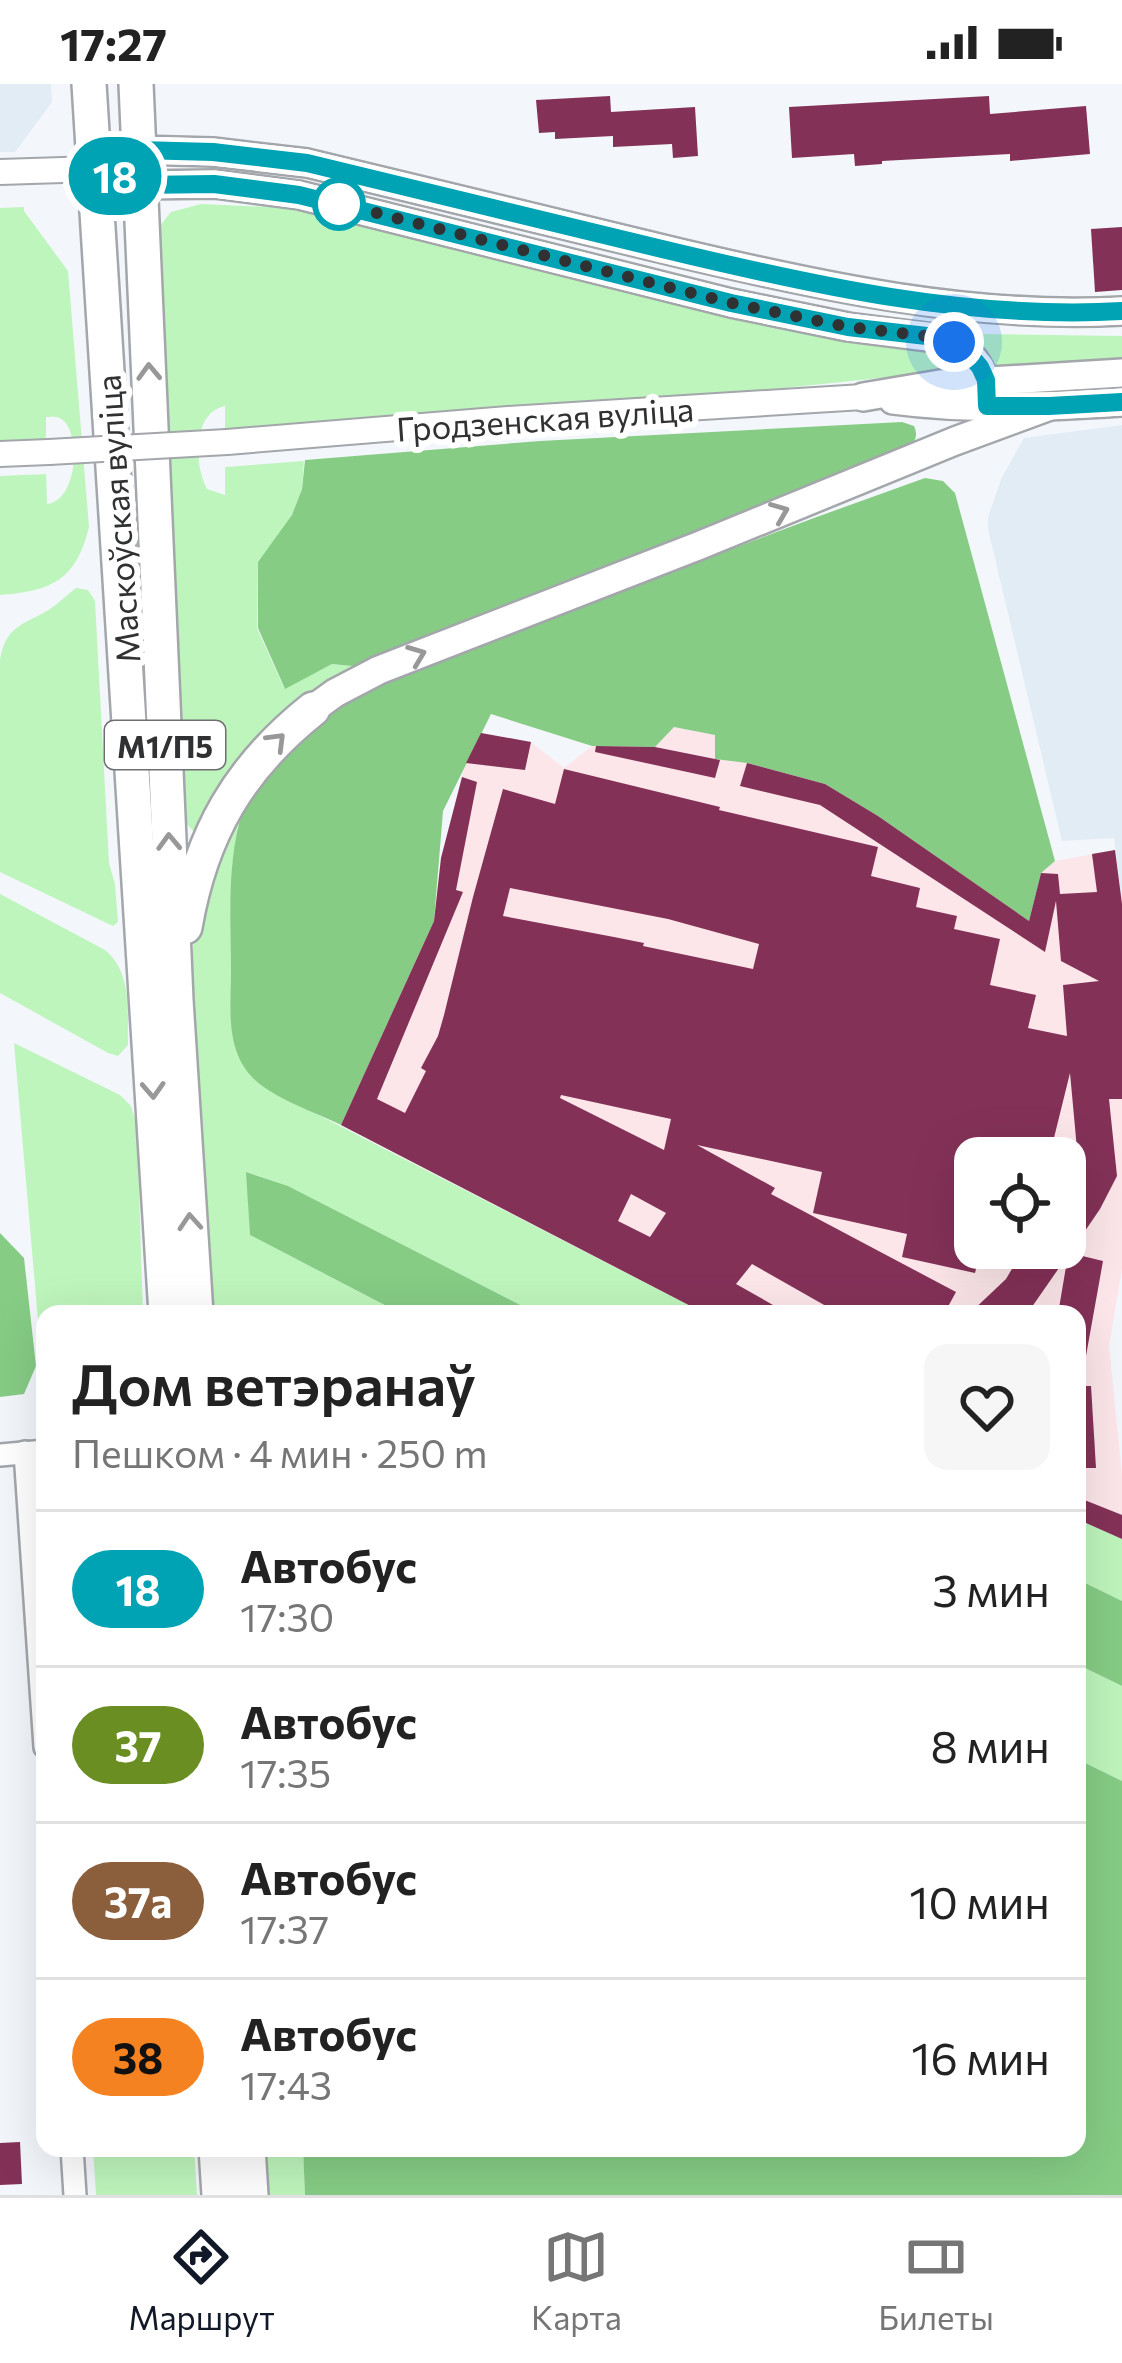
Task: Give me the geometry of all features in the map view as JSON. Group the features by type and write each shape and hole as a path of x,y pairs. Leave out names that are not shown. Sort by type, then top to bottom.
{"highway":[{"name":"Маскоўская вуліца","path":"89,84 165,1305"},
{"name":"Маскоўская вуліца","path":"136,84 176,1000 195,1305"},
{"path":"176,1000 189,906 214,827 258,761 313,709"},
{"path":"217,2157 219,2195"},
{"path":"249,2157 251,2195"}],"main road":[{"path":"94,170 139,150 213,152 307,163 817,285 948,304 1068,314 1122,311"},
{"path":"94,170 140,185 214,184 299,195 731,303 848,327 944,338 973,356 986,393"},
{"name":"Гродзенская вуліца","path":"986,393 1122,373"},
{"name":"Гродзенская вуліца","path":"863,397 940,384 1049,406 1122,402"},
{"path":"313,709 379,670 1049,406"}],"street":[{"path":"0,172 94,170"},
{"name":"Гродзенская вуліца","path":"0,454 863,397"},
{"path":"0,1454 35,1451"},
{"path":"73,2157 75,2195"}],"shaded area":[{"path":"0,84 51,84 52,102 15,152 0,152"},
{"path":"1122,425 1122,904 1114,838 1062,841 988,517 1002,477 1024,438"},
{"path":"674,727 716,735 716,759 825,784 1030,920 1041,873 1055,861 1115,850 1122,904 1122,1270 1109,1346 1122,1474 1122,1539 1086,1523 1086,1305 688,1305 341,1125 434,921 441,858 465,766 481,733 531,742 564,768 592,746 655,747"}],"green space":[{"path":"201,204 293,208 359,219 770,327 936,351 945,353 950,361 938,372 571,410 225,433 225,406 214,411 199,441 207,489 225,495 225,467 304,461 302,488 292,517 258,562 257,628 284,688 332,664 362,667 194,832 185,822 170,642 158,228 171,212"},
{"path":"24,207 68,271 89,527 77,559 59,579 34,590 0,595 0,476 46,474 47,504 65,491 74,453 69,429 57,417 46,417 46,449 0,450 0,208"},
{"path":"813,308 984,334 1122,336 1122,373 993,370 979,344 969,337"},
{"path":"902,422 915,429 916,438 909,448 362,667 332,664 285,689 258,628 258,562 292,515 302,489 305,460 540,441"},
{"path":"925,478 943,481 955,493 1055,861 1041,873 1029,921 825,784 715,759 715,735 674,727 655,747 592,746 491,714 443,811 434,921 341,1125 282,1098 252,1077 237,1053 231,1027 233,860 248,800 298,738 387,679"},
{"path":"76,588 88,590 95,601 109,863 118,922 113,926 0,872 3,648 19,626"},
{"path":"254,787 239,824 232,866 232,1030 239,1054 264,1087 688,1305 520,1305 288,1186 247,1172 250,1235 385,1305 206,1305 188,974 204,887"},
{"path":"0,894 114,959 128,1007 128,1045 118,1056 0,993"},
{"path":"14,1043 120,1095 131,1106 137,1126 143,1305 37,1305"},
{"path":"246,1172 288,1186 520,1305 385,1305 250,1235"},
{"path":"0,1233 24,1258 36,1366 24,1394 0,1397"},
{"path":"1086,1523 1122,1539 1122,1601 1086,1583"},
{"path":"1086,1583 1122,1601 1122,1686 1086,1668"},
{"path":"1086,1668 1122,1686 1122,1781 1086,1763"},
{"path":"1086,1763 1122,1781 1122,2195 305,2195 303,2157 1086,2157"},
{"path":"94,2157 195,2157 197,2195 96,2195"},
{"path":"259,2157 303,2157 305,2195 261,2195"}],"building":[{"path":"610,96 611,112 695,107 698,156 673,158 672,144 613,147 613,136 555,139 555,132 539,133 536,100"},
{"path":"989,96 990,114 1086,106 1090,154 1010,161 1010,154 855,166 854,154 792,158 789,107"},
{"path":"1122,227 1122,290 1095,292 1091,229"},
{"path":"481,733 531,742 525,770 466,763"},
{"path":"596,746 655,747 720,760 715,778 595,752"},
{"path":"747,763 825,784 1029,921 1041,873 1058,874 1060,894 1097,892 1092,854 1115,850 1122,904 1122,1099 1109,1099 1117,1176 1086,1230 1086,1137 1076,1137 1070,1073 1054,1137 954,1137 954,1268 902,1257 907,1234 813,1213 822,1172 697,1145 775,1188 771,1194 956,1292 949,1305 824,1305 752,1264 736,1284 773,1305 689,1305 341,1125 434,921 441,858 462,777 477,782 456,890 463,892 377,1099 405,1113 438,1036 503,789 555,804 564,769 878,847 871,876 920,888 916,907 957,916 954,929 1000,939 990,985 1036,995 1028,1028 1067,1036 1063,985 1099,981 1061,961 1056,901 1045,952 820,805 740,786","holes":["510,888 668,919 759,944 753,969 503,916","561,1095 671,1119 664,1150 560,1098","631,1194 666,1213 650,1237 618,1221"]},
{"path":"1086,1257 1103,1261 1086,1356 1086,1305 1060,1305 1066,1269 1086,1269"},
{"path":"1012,1269 1058,1269 1033,1305 979,1305"},
{"path":"1086,1386 1091,1386 1096,1468 1086,1468"},
{"path":"1086,1501 1122,1515 1122,1539 1086,1523"},
{"path":"20,2142 22,2184 0,2185 0,2143"}],"bus line":[{"name":"18","path":"1122,311 1068,314 948,304 817,285 263,156 139,150 94,170 140,185 214,184 299,195 731,303 848,327 944,338 964,348 980,367 986,380 987,406 1122,402"}],"route":[{"path":"339,204 731,303 954,342"}]}
